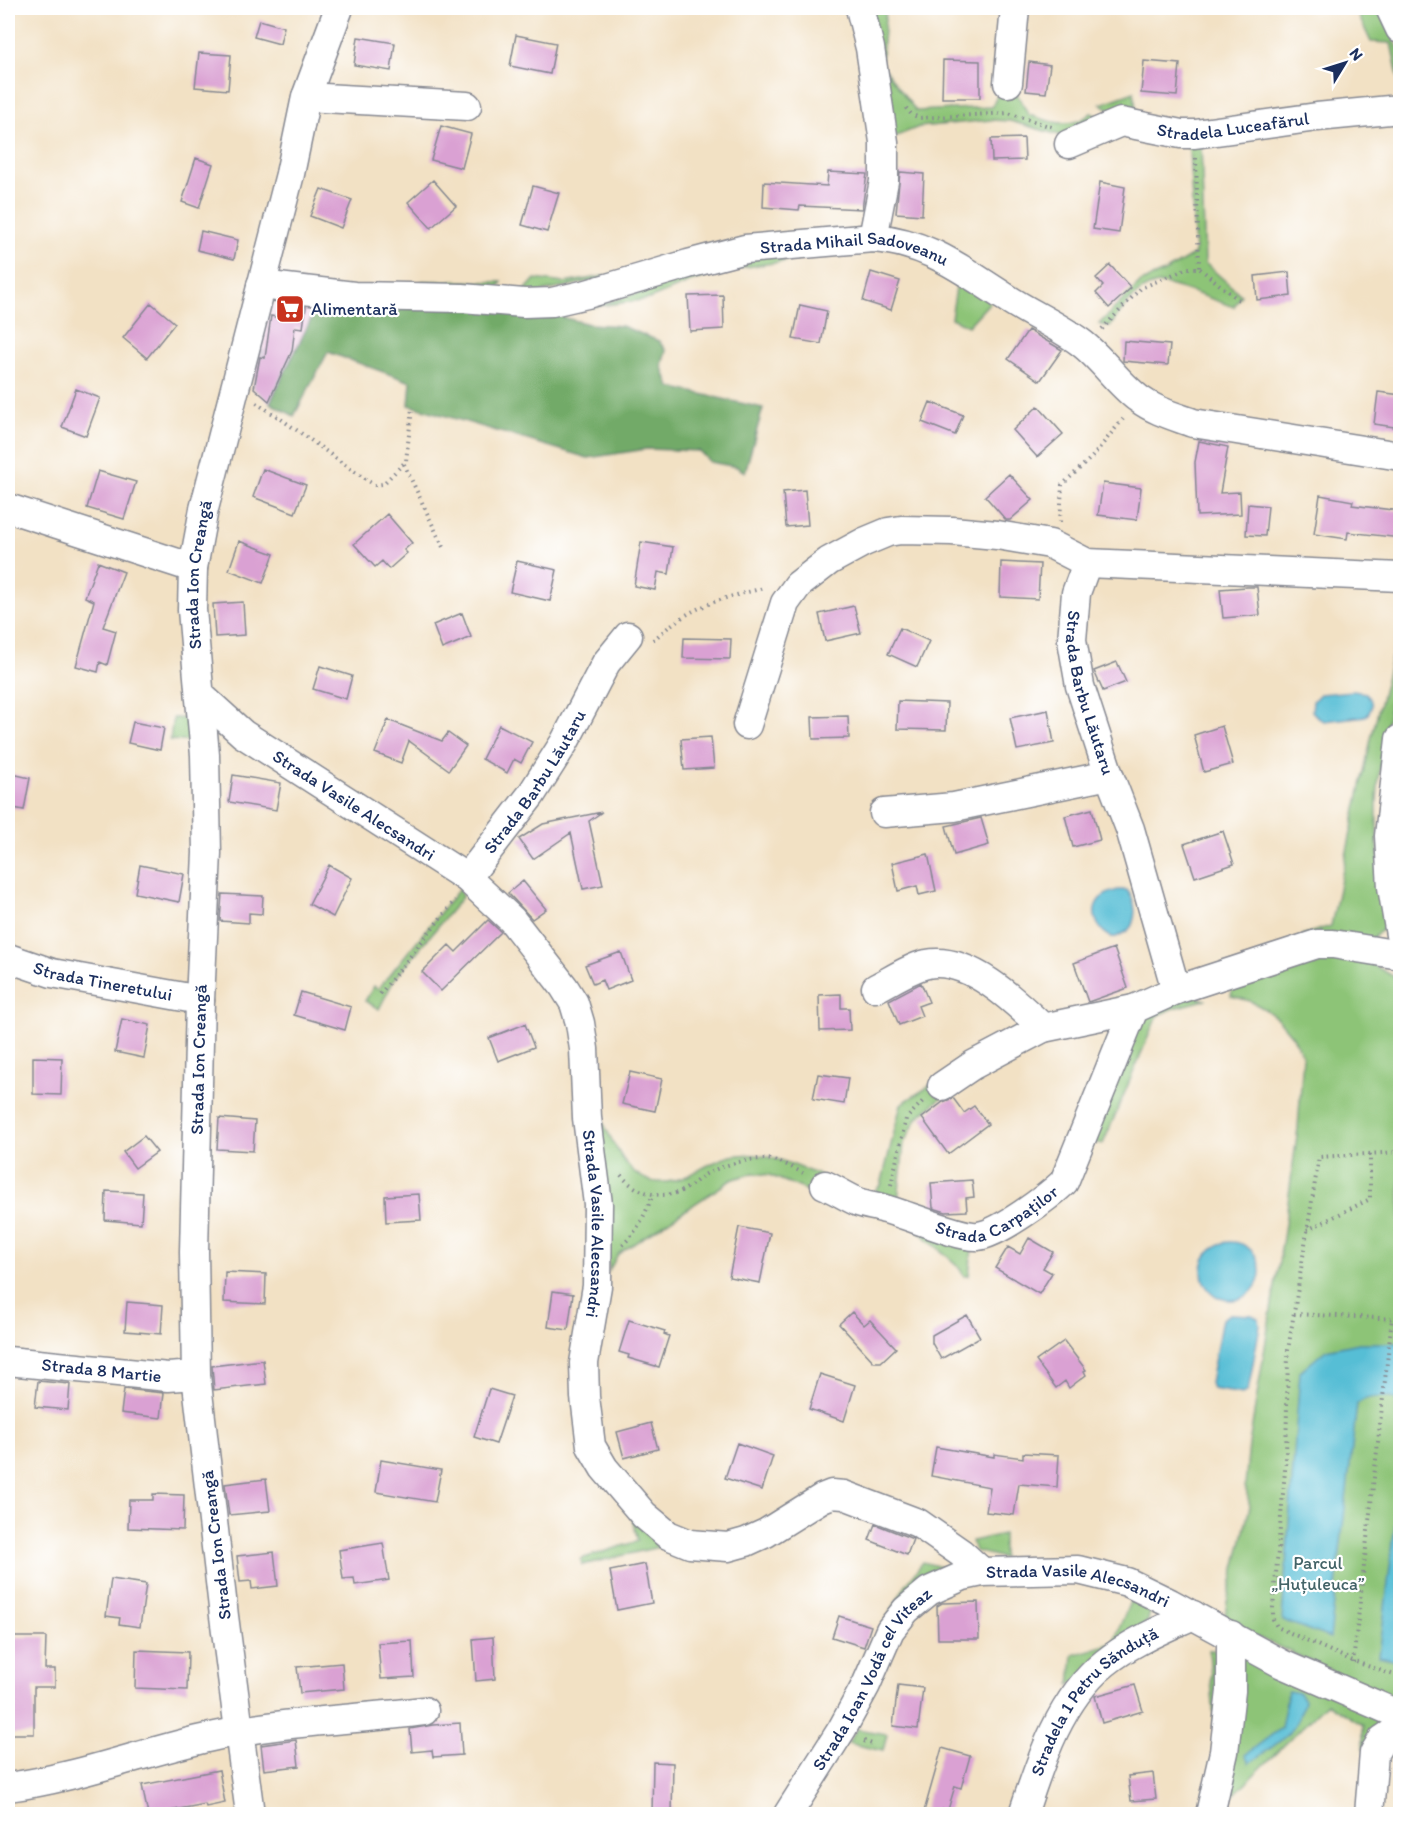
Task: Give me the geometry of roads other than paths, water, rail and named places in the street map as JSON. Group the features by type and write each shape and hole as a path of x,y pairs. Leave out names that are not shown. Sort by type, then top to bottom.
{"street":[{"name":"Strada Ion Creangă","path":"250,1815 196,1375 194,1252 200,1000 207,861 205,755 192,610 193,568 204,509 290,174 306,97 339,8"},
{"path":"860,8 870,48 884,142 885,181 873,238"},
{"path":"1008,83 1015,8"},
{"path":"1390,8 1401,29"},
{"path":"306,97 467,106"},
{"name":"Stradela Luceafărul","path":"1069,144 1121,122 1180,134 1195,134 1317,117 1401,109"},
{"name":"Strada Mihail Sadoveanu","path":"261,285 354,296 462,298 524,303 552,302 746,249 873,238 889,239 922,249 965,270 1005,298 1086,347 1138,399 1161,412 1193,423 1401,456"},
{"path":"8,508 193,568"},
{"path":"747,725 785,603 798,585 829,561 888,532 952,531 997,535 1050,544 1087,563 1401,577"},
{"name":"Strada Barbu Lăutaru","path":"884,813 954,807 1109,775 1080,686 1072,640 1076,593 1087,563"},
{"name":"Strada Barbu Lăutaru","path":"470,880 531,795 564,743 606,663 639,639"},
{"name":"Strada Vasile Alecsandri","path":"200,695 243,734 470,880 512,920 574,1002 584,1049 587,1118 598,1204 597,1286 584,1363 588,1428 591,1446 604,1468 644,1515 668,1535 690,1544 711,1547 737,1545 766,1533 822,1498 832,1494 844,1495 918,1523 961,1553 982,1572 1078,1570 1127,1582 1282,1664 1401,1715"},
{"path":"205,755 225,740 243,734"},
{"path":"1401,739 1389,836 1392,887 1401,935"},
{"path":"1109,775 1130,829 1176,990"},
{"path":"942,1086 973,1065 1043,1028 1134,1009 1176,990 1317,944 1334,944 1401,955"},
{"name":"Strada Tineretului","path":"8,958 52,973 200,1000"},
{"path":"876,988 924,965 936,963 953,966 973,973 994,985 1043,1028"},
{"name":"Strada Carpaților","path":"825,1185 858,1202 979,1236 1010,1221 1047,1198 1064,1182 1134,1009"},
{"name":"Strada 8 Martie","path":"8,1361 168,1377 196,1375"},
{"name":"Strada Ioan Vodă cel Viteaz","path":"788,1815 842,1729 866,1685 890,1630 906,1610 929,1591 963,1576 982,1572"},
{"name":"Stradela 1 Petru Sănduță","path":"1023,1815 1048,1745 1085,1682 1104,1663 1127,1647 1193,1616"},
{"path":"1210,1815 1224,1752 1231,1691 1231,1635"},
{"path":"8,1787 39,1783 211,1737 316,1720 371,1718 424,1711"},
{"path":"1369,1815 1374,1753 1382,1740 1401,1728"}],"water":[{"path":"1353,691 1366,693 1370,699 1372,704 1366,716 1324,721 1312,711 1313,701 1320,694"},
{"path":"1118,890 1127,890 1133,901 1135,914 1130,928 1116,937 1110,936 1099,926 1095,910 1098,902 1105,895"},
{"path":"1231,1242 1242,1244 1255,1255 1260,1271 1258,1282 1247,1295 1231,1300 1220,1298 1207,1287 1202,1271 1204,1260 1215,1247"},
{"path":"1230,1314 1252,1315 1259,1319 1260,1325 1248,1391 1243,1394 1212,1389 1210,1383 1222,1319"},
{"path":"1359,1343 1400,1343 1400,1400 1372,1398 1357,1404 1330,1638 1282,1620 1300,1372 1326,1350"},
{"path":"1400,1485 1400,1662 1379,1657"},
{"path":"1288,1691 1299,1693 1304,1700 1297,1722 1277,1744 1249,1763 1245,1755 1281,1728"}],"place":[{"name":"Alimentară","path":"290,309"}],"park label":[{"name":"Parcul „Huțuleuca”","path":"1318,1573"}]}
